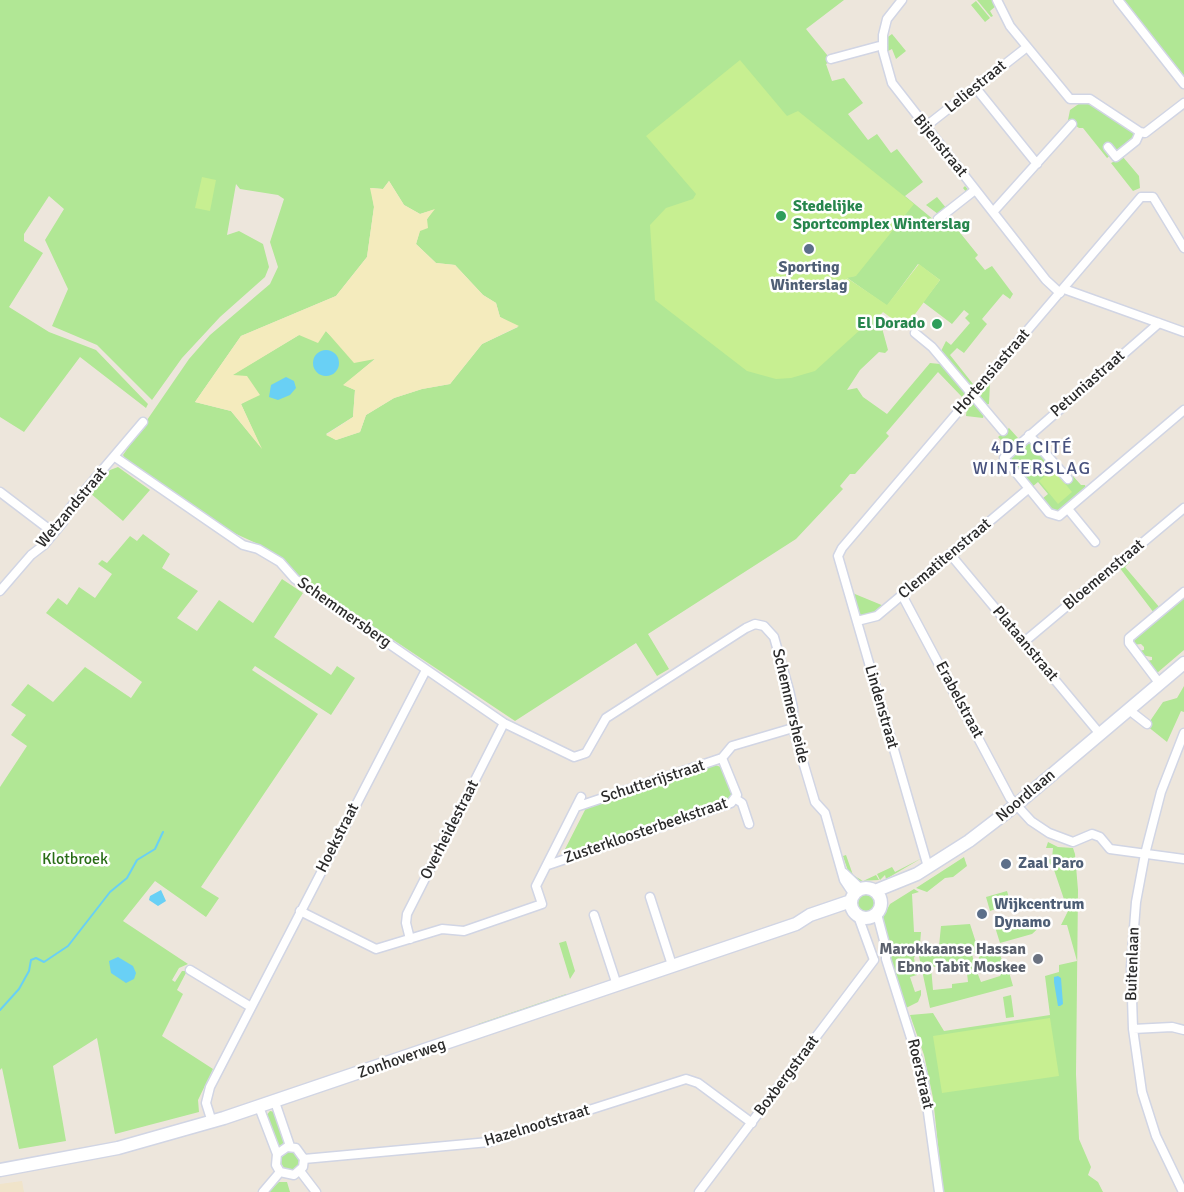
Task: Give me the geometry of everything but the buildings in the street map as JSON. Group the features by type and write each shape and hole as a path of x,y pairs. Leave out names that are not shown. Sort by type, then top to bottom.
{"street":[{"name":"Bijenstraat","path":"902,0 887,19 882,45 892,83 1046,280 1062,291 1184,332"},
{"path":"997,0 1001,12 1070,99 1090,99 1145,133 1184,103"},
{"path":"1118,0 1184,84"},
{"path":"831,59 882,45"},
{"name":"Leliestraat","path":"925,127 1027,47"},
{"path":"975,87 1037,164"},
{"path":"993,212 1072,124"},
{"path":"1108,147 1116,157 1136,141 1140,132"},
{"path":"938,219 975,190"},
{"name":"Hortensiastraat","path":"842,548 1142,196 1149,195 1156,200 1184,248"},
{"name":"Petuniastraat","path":"1028,489 1004,458 1159,323"},
{"name":"Hortensiastraat","path":"915,333 932,347 1003,431"},
{"path":"1028,489 1054,516 1068,509 1184,410"},
{"name":"Wetzandstraat","path":"0,591 54,532 70,508 143,422"},
{"path":"1029,435 1068,479"},
{"name":"Schemmersberg","path":"115,457 243,545 258,549 280,562 295,579 504,723 574,758 581,756"},
{"name":"Clematitenstraat","path":"856,621 877,616 1028,489"},
{"path":"0,492 54,532"},
{"name":"Bloemenstraat","path":"1024,642 1184,508"},
{"path":"1068,509 1095,542"},
{"name":"Lindenstraat","path":"842,548 838,556 839,565 928,867"},
{"name":"Plataanstraat","path":"950,554 1100,734"},
{"path":"1160,684 1129,643 1129,638 1184,592"},
{"name":"Erabelstraat","path":"903,595 1010,798 1031,821 1066,840 1076,842 1088,833 1100,837 1110,849 1145,854"},
{"name":"Schemmersheide","path":"581,756 588,749 606,718 755,624 764,626 774,637 791,699 793,728 815,802 825,813 855,903"},
{"name":"Noordlaan","path":"878,896 969,841 1017,804 1184,663"},
{"name":"Hoekstraat","path":"212,1122 206,1095 426,670"},
{"path":"1129,710 1147,724"},
{"name":"Overheidestraat","path":"410,939 406,923 407,914 504,723"},
{"name":"Schutterijstraat","path":"576,807 722,758 732,746 793,728"},
{"name":"Buitenlaan","path":"1183,1192 1165,1158 1152,1125 1138,1074 1133,1029 1131,958 1136,902 1145,854 1161,792 1184,733"},
{"name":"Zusterkloosterbeekstraat","path":"548,865 736,800 731,775 722,758"},
{"path":"300,911 376,949 442,928 465,931 542,904 536,886 581,797"},
{"path":"736,800 742,803 749,824"},
{"path":"1145,854 1184,860"},
{"path":"878,896 877,914 886,948 886,959 880,962 874,960 855,903 878,896"},
{"path":"650,897 672,965"},
{"path":"855,903 868,918 877,914"},
{"name":"Zonhoverweg","path":"0,1170 108,1150 212,1122 796,924 810,915 855,903"},
{"path":"594,915 617,985"},
{"name":"Roerstraat","path":"886,959 923,1076 939,1192"},
{"name":"Boxbergstraat","path":"699,1192 874,960"},
{"path":"190,970 251,1007"},
{"path":"1133,1029 1172,1027 1184,1030"},
{"name":"Hazelnootstraat","path":"304,1159 489,1142 686,1079 698,1083 752,1123"},
{"path":"274,1102 290,1146 301,1152 304,1159 300,1171"},
{"path":"259,1107 277,1154 276,1165 280,1172 287,1175 300,1171"},
{"path":"277,1154 290,1146"},
{"path":"300,1171 316,1192"},
{"path":"262,1192 280,1172"}],"shaded area":[{"path":"22,1181 24,1192 0,1192 0,1184"}],"green space":[{"path":"0,0 844,0 806,29 832,61 826,64 832,81 844,78 863,103 848,114 868,140 877,134 891,153 897,149 923,182 905,196 940,225 949,219 978,255 975,258 985,270 992,266 1013,294 1010,299 1003,294 982,319 987,324 964,353 957,348 950,355 973,384 970,386 940,353 946,341 951,345 970,323 965,318 969,314 964,310 952,324 923,302 940,280 918,264 887,306 846,277 855,276 792,223 854,310 877,319 882,328 888,350 885,353 879,352 860,370 847,390 857,388 863,397 887,414 930,363 940,364 965,393 962,397 938,372 886,433 889,436 855,474 850,474 840,486 843,489 796,539 648,634 669,669 657,676 636,643 515,721 296,575 286,563 258,544 234,533 128,463 123,455 189,359 210,335 270,284 278,267 270,242 284,199 278,195 240,189 236,184 227,235 239,231 263,244 269,267 265,277 220,317 182,358 152,400 97,345 52,326 68,289 45,240 64,209 49,196 24,234 24,241 43,253 9,307 49,332 96,350 148,404 146,408 80,357 24,432 0,417","holes":["389,181 404,205 420,214 433,210 420,230 416,244 436,263 455,265 483,295 496,303 500,317 518,327 482,344 450,384 422,389 394,398 366,415 360,432 336,440 326,434 353,417 355,390 344,385 376,358 339,344 326,331 299,335 232,375 259,394 241,404 260,446 231,411 195,402 241,336 336,296 367,257 374,207 371,188 383,189"]},
{"path":"977,0 994,0 996,6 990,11 993,16 991,17"},
{"path":"1123,0 1184,0 1184,76"},
{"path":"976,1 990,18 985,22 971,5"},
{"path":"892,34 906,51 896,59 892,49 886,52 885,39"},
{"name":"Stedelijke Sportcomplex Winterslag","path":"740,60 787,116 798,111 914,204 856,276 847,278 887,305 919,264 940,280 905,328 883,312 875,321 872,319 815,371 791,378 776,379 747,371 655,300 650,225 666,208 693,199 696,194 646,136"},
{"path":"1083,101 1133,130 1135,136 1107,158 1083,128 1079,128 1068,120 1070,110"},
{"path":"1123,157 1139,176 1140,188 1133,191 1111,163"},
{"path":"202,177 216,180 210,211 195,208"},
{"path":"965,186 970,192 947,210 938,214 926,205 937,197 947,209 967,193 963,188"},
{"path":"988,381 990,383 989,404 985,405 978,394"},
{"path":"973,403 984,414 983,418 966,416 967,406"},
{"path":"1009,428 1018,438 1007,447 998,437"},
{"path":"1028,441 1032,442 1065,482 1073,476 1081,485 1085,485 1086,489 1058,512 1052,511 1042,499 1048,494 1038,482 1032,487 1009,461 1010,454"},
{"path":"118,467 150,490 123,521 90,493 110,470"},
{"path":"1053,469 1072,492 1058,504 1039,481"},
{"name":"Klotbroek","path":"143,534 170,554 162,568 198,591 177,618 197,631 219,600 253,623 282,579 303,593 274,637 331,675 337,666 355,678 331,715 255,666 252,670 318,714 201,887 219,898 206,917 155,881 123,921 188,964 179,968 172,980 175,982 182,971 187,971 177,990 183,994 162,1036 213,1069 198,1100 199,1112 115,1134 97,1038 53,1066 66,1141 19,1149 2,1068 0,1070 0,787 27,746 11,735 26,715 11,705 28,684 53,702 85,667 131,698 142,682 46,613 58,598 67,605 79,587 95,598 112,574 98,564 102,560 107,563 130,536 137,541"},
{"path":"1127,559 1130,562 1125,567 1160,608 1154,613 1119,567"},
{"path":"850,592 884,606 876,613 859,616"},
{"path":"1184,595 1184,650 1157,673 1146,661 1152,660 1152,657 1141,655 1138,651 1144,650 1144,647 1141,644 1133,645 1133,638"},
{"path":"1184,686 1184,712 1181,711 1167,742 1147,726 1163,702 1177,698"},
{"path":"715,765 721,767 732,792 730,798 724,803 561,857 586,808"},
{"path":"1048,842 1058,847 1073,848 1075,854 1078,890 1076,1074 1079,1139 1091,1167 1088,1175 1098,1182 1103,1192 943,1192 933,1098 924,1055 910,1015 933,1013 944,1031 1050,1015 1045,976 1059,972 1059,965 1077,961 1067,925 1061,925 1068,911 1053,867 1046,859 1052,859 1053,848 1046,848"},
{"path":"846,855 853,875 863,881 857,881 848,871 843,856"},
{"path":"964,857 967,866 953,877 945,878 927,892 916,888"},
{"path":"922,858 886,879 885,875 880,880 877,874 892,867 895,872"},
{"path":"876,875 879,880 864,881"},
{"path":"914,889 919,892 912,894 914,932 921,932 920,944 914,958 917,975 910,977 915,992 921,990 921,995 918,1002 906,1008 893,970 882,919 890,904"},
{"path":"1007,891 1012,908 1005,910 1004,906 990,911 986,897"},
{"path":"862,894 870,894 875,899 873,910 862,912 857,907 857,899"},
{"path":"1016,917 1020,928 1042,921 1043,924 1032,934 1000,943 995,927"},
{"path":"970,924 979,952 972,954 981,982 1000,976 1007,965 1013,986 930,1008 919,956 928,943 939,946 941,926","holes":["966,964 968,982 952,984 952,988 933,990 931,967"]},
{"path":"566,941 575,971 570,979 559,943"},
{"path":"990,950 995,951 1001,957 1001,967 995,973 990,974 985,973 979,967 978,962 979,957 985,951"},
{"path":"566,994 569,996 479,1027 478,1024"},
{"path":"1011,995 1014,1017 1006,1018 1003,997"},
{"path":"1050,1018 1059,1076 942,1093 933,1036"},
{"path":"270,1111 275,1112 287,1144 276,1151 265,1117"},
{"path":"290,1152 296,1155 299,1161 296,1167 290,1170 284,1167 281,1161 284,1155"},
{"path":"279,1182 287,1182 290,1192 268,1192"}],"sand":[{"path":"389,181 404,205 420,214 435,209 427,219 428,228 420,231 416,244 436,263 455,265 483,295 496,303 500,317 519,326 482,344 450,384 422,389 394,398 366,415 360,432 336,440 326,435 353,417 355,390 343,385 375,359 354,363 326,331 318,343 299,335 233,375 247,376 260,395 241,404 262,449 231,411 195,402 241,336 336,296 367,257 374,207 370,188 383,189"}],"water":[{"path":"326,350 335,354 339,363 335,372 326,376 317,372 313,363 317,354"},
{"path":"286,377 294,381 296,388 290,395 278,400 269,397 271,385"},
{"path":"161,890 166,901 158,906 149,900 150,896"},
{"path":"118,957 133,966 136,973 134,979 126,983 111,973 109,961"},
{"path":"1054,977 1061,978 1063,1004 1060,1006 1058,1006 1054,982"}],"waterway":[{"path":"0,1010 19,989 29,971 31,960 36,958 44,962 68,946 110,892 127,878 137,860 155,849 163,832"}],"place":[{"name":"Stedelijke Sportcomplex Winterslag","path":"781,216"},
{"name":"Sporting Winterslag","path":"809,249"},
{"name":"El Dorado","path":"937,324"},
{"name":"Zaal Paro","path":"1006,864"},
{"name":"Wijkcentrum Dynamo","path":"982,914"},
{"name":"Marokkaanse Hassan Ebno Tabit Moskee","path":"1038,959"}],"district":[{"name":"4DE CITÉ WINTERSLAG","path":"1032,458"}]}
